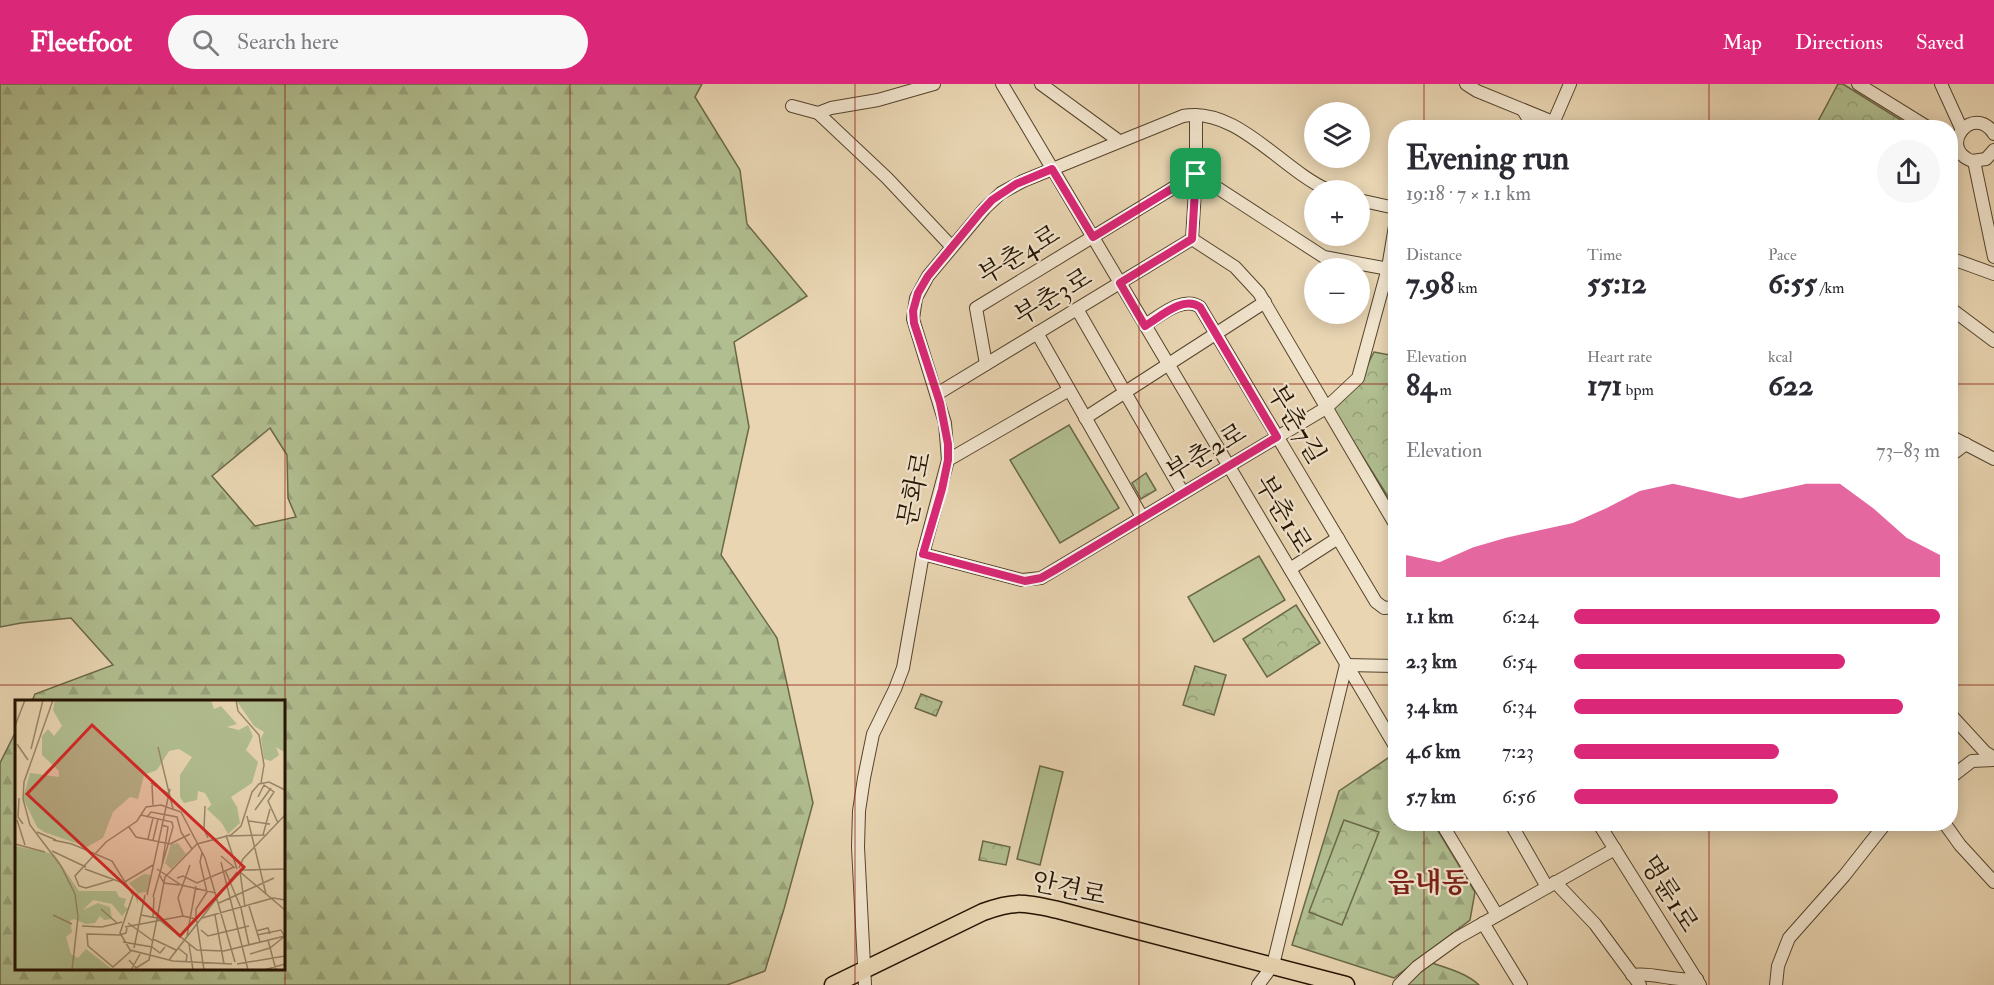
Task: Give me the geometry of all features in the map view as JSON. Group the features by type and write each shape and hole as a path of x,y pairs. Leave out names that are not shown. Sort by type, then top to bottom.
{"main road":[{"name":"안견로","path":"833,985 864,977 983,912 1004,904 1018,902 1058,910 1346,985"}],"street":[{"path":"818,113 831,108 878,100 934,84"},
{"name":"부춘1로","path":"1002,84 1388,734"},
{"path":"1041,84 1119,141"},
{"path":"1466,84 1477,92 1542,120"},
{"path":"1554,120 1570,84"},
{"path":"1858,84 1916,120"},
{"path":"1941,84 1957,120"},
{"path":"792,106 818,113 887,178 952,247"},
{"path":"1523,110 1529,120"},
{"path":"1196,115 1196,174 1192,239 1243,274 1265,302 1388,512"},
{"name":"문화로","path":"864,977 858,847 859,811 864,778 873,734 903,668 923,554 948,460 947,434 937,394 914,323 913,311 920,289 980,213 997,197 1023,181 1172,120 1196,115 1218,119 1237,128 1308,180"},
{"path":"1958,121 1962,130"},
{"path":"1958,138 1962,130 1970,124 1979,123 1987,126 1994,134"},
{"path":"1958,151 1967,159 1974,161 1986,159 1994,150"},
{"path":"1974,161 1994,257"},
{"path":"1196,174 1324,257 1388,268"},
{"name":"부춘4로","path":"986,364 976,308 1196,174"},
{"path":"1370,202 1388,206"},
{"name":"부춘3로","path":"937,394 1192,239"},
{"path":"1958,261 1994,274"},
{"name":"부춘2로","path":"923,554 1022,580 1032,580 1055,570 1326,408 1358,378 1388,279"},
{"path":"1086,417 1265,302"},
{"name":"부춘7길","path":"1145,326 1181,304 1192,303 1200,307 1377,604 1388,608"},
{"path":"1077,309 1183,493"},
{"path":"1958,314 1994,341"},
{"path":"1037,333 1142,517"},
{"path":"948,460 1070,390"},
{"path":"1958,440 1994,459"},
{"path":"1958,450 1966,444"},
{"path":"1290,569 1338,538"},
{"path":"1258,985 1273,966 1346,665 1388,666"},
{"path":"1958,723 1984,752 1994,759"},
{"path":"1958,772 1972,761 1994,759"},
{"path":"1446,831 1497,915"},
{"path":"1516,831 1551,885 1595,924 1636,980 1646,973 1699,982"},
{"name":"명륜1로","path":"1605,831 1699,982"},
{"path":"1776,985 1778,966 1789,938 1844,876 1879,831"},
{"path":"1950,831 1960,846 1994,882"},
{"path":"1399,985 1417,968 1457,938 1615,849"},
{"path":"1483,923 1521,985"}],"green space":[{"path":"0,84 702,84 695,97 740,170 747,224 807,296 734,342 749,427 721,555 777,638 813,803 765,971 727,985 0,985 0,763 15,733 15,970 285,970 285,700 32,700 35,694 113,665 71,618 0,627","holes":["270,428 287,455 288,498 296,517 255,526 212,476"]},
{"path":"1838,84 1843,84 1901,120 1819,120"},
{"path":"1374,352 1388,355 1388,497 1331,406 1358,383"},
{"path":"1069,425 1119,508 1060,543 1010,460"},
{"path":"1146,473 1156,490 1141,499 1132,483"},
{"path":"1259,556 1285,600 1214,642 1188,597"},
{"path":"1296,605 1320,643 1267,677 1243,639"},
{"path":"1195,666 1226,675 1214,715 1183,705"},
{"path":"921,694 942,702 936,716 915,708"},
{"path":"1388,758 1388,831 1438,831 1475,892 1470,920 1394,978 1292,945 1339,791"},
{"path":"1040,766 1063,772 1040,865 1017,859"},
{"path":"1344,820 1379,832 1342,925 1309,912"},
{"path":"983,841 1010,847 1006,865 979,860"},
{"path":"1429,962 1462,974 1479,985 1400,985"}],"district":[{"name":"읍내동","path":"1428,883"}],"route":[{"path":"1052,169 1093,237 1196,174 1192,239 1120,283 1145,326 1181,304 1197,304 1277,437 1038,579 1022,580 923,554 948,460 947,434 942,412 913,319 918,293 928,276 992,200 1016,184 1052,169"}]}
